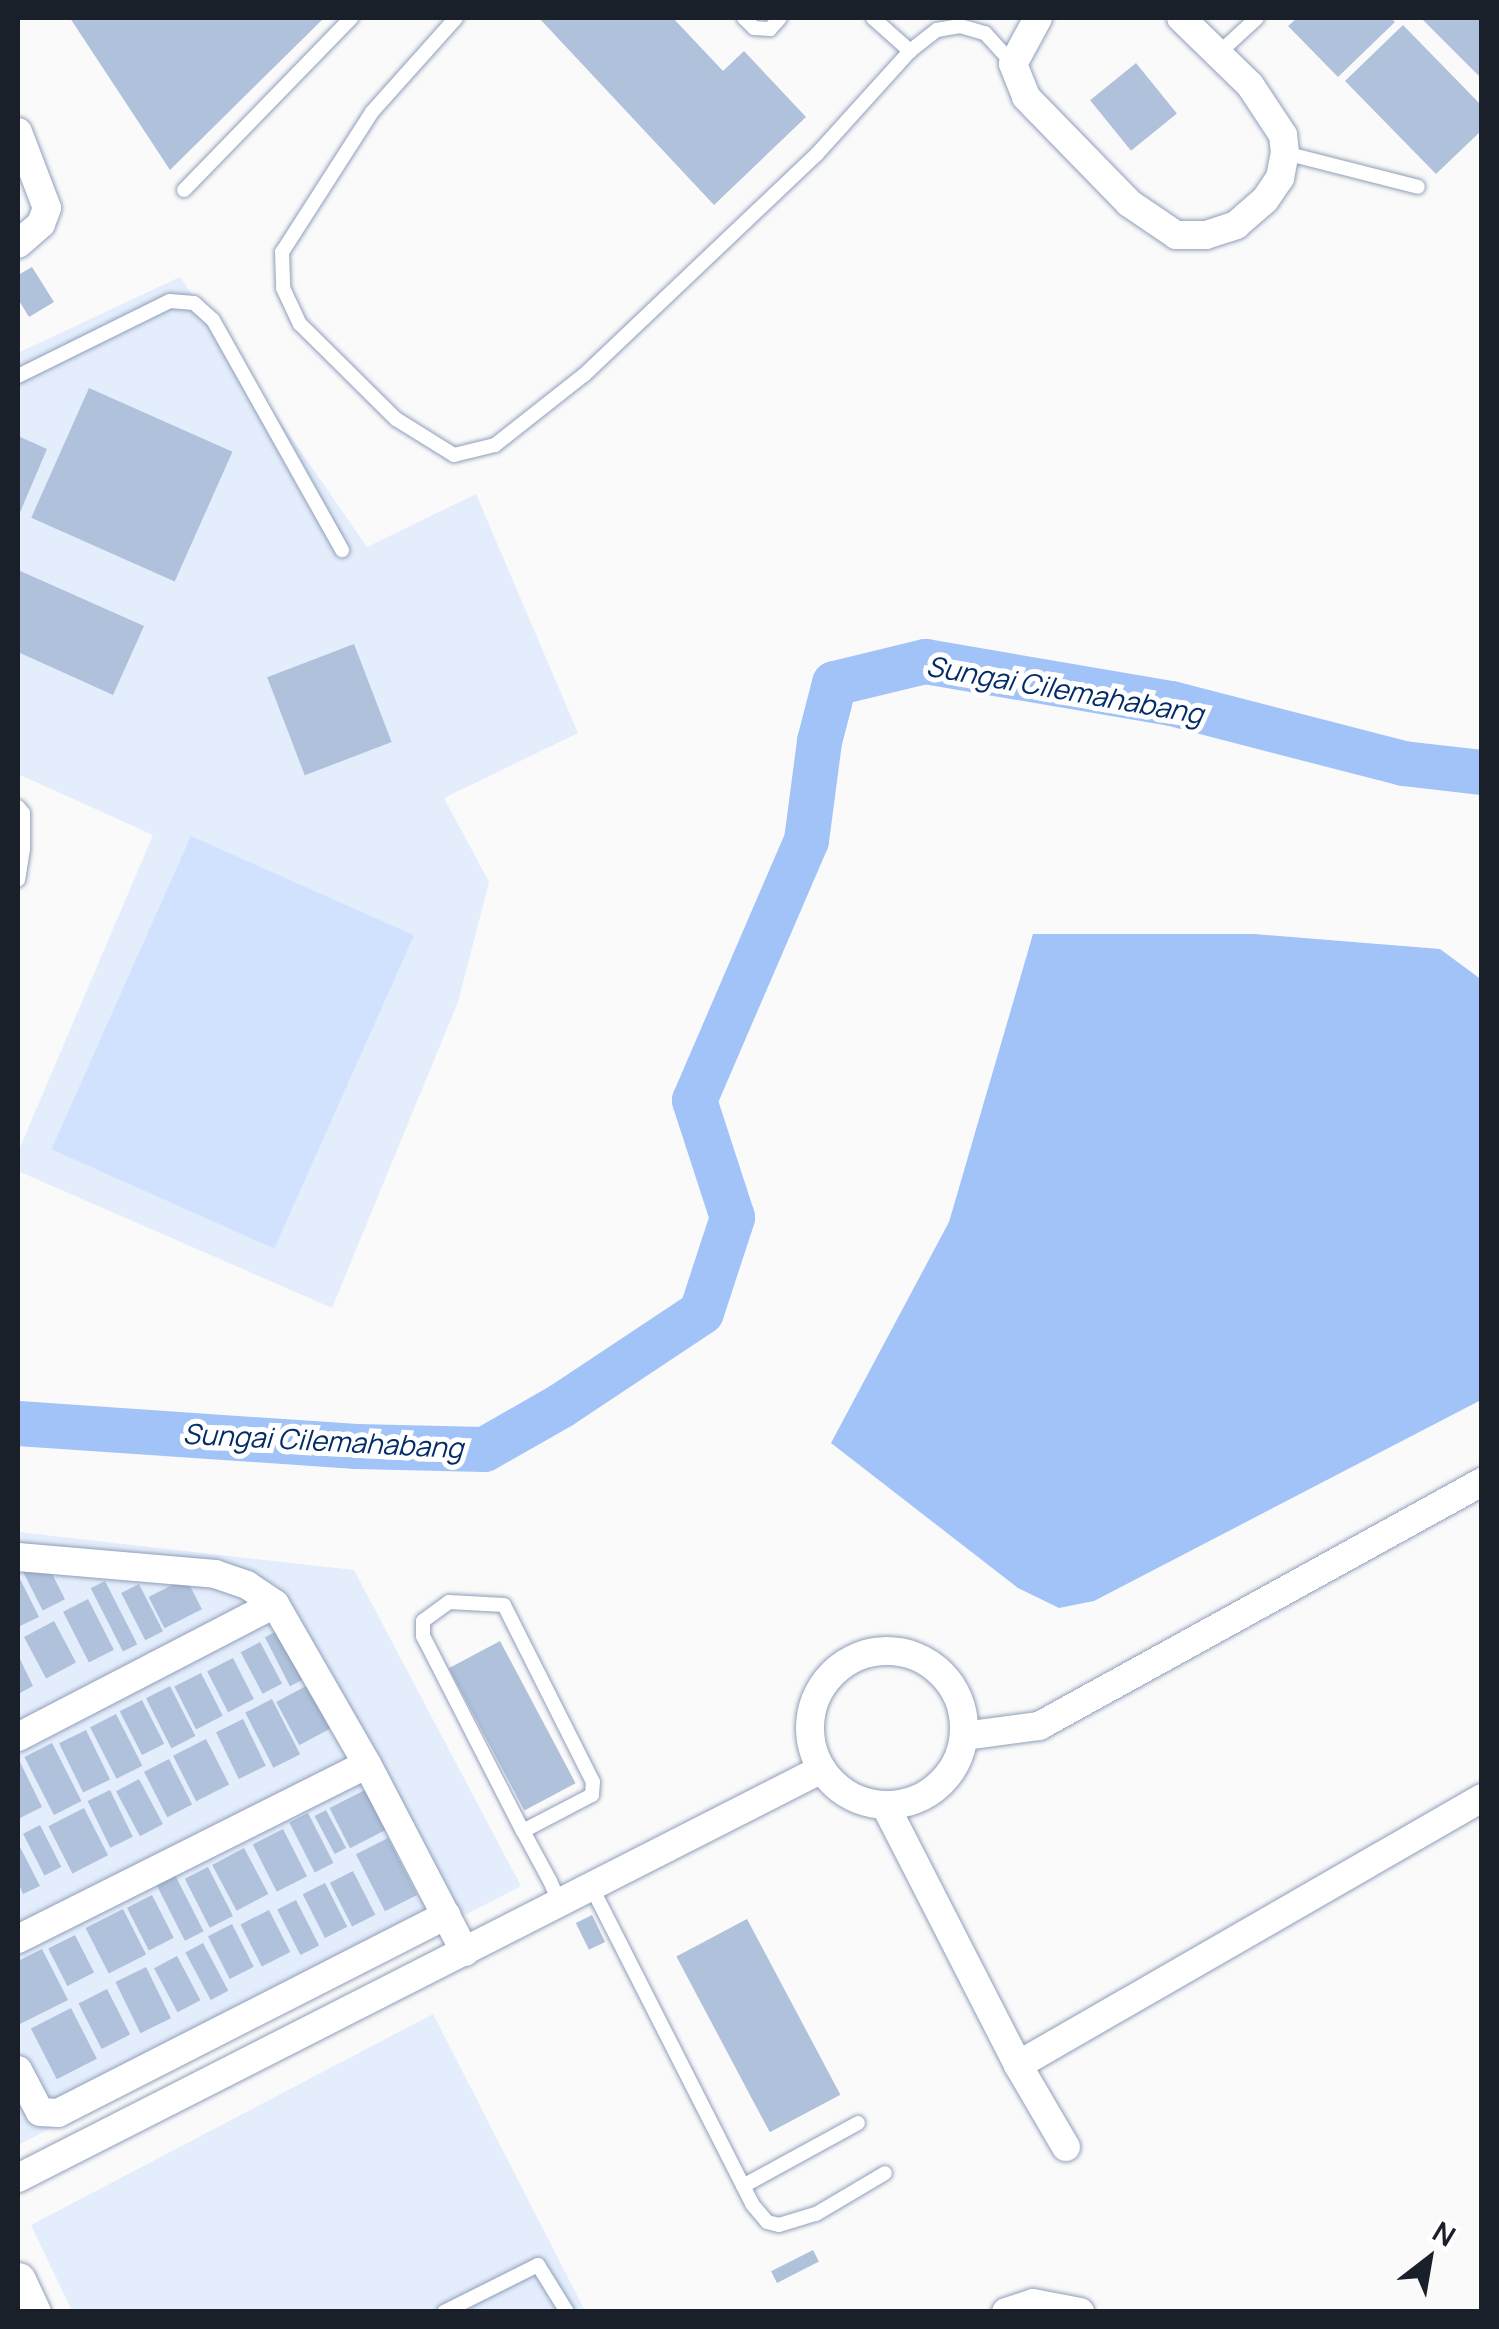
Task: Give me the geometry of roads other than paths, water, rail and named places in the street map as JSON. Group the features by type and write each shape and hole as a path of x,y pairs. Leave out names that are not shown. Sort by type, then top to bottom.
{"street":[{"path":"1038,18 1013,64 1026,97 1128,203 1176,235 1206,235 1236,226 1265,200 1280,178 1282,135 1272,116 1220,52 1181,18"},
{"path":"18,132 47,208 40,224 18,244"},
{"path":"964,1736 1038,1726 1482,1482"},
{"path":"18,1557 215,1574 247,1586 275,1604 367,1764 465,1952"},
{"path":"18,1737 275,1604"},
{"path":"882,1650 909,1654 932,1666 951,1685 962,1709 964,1736 946,1778 918,1797 885,1804 849,1795 822,1769 812,1744 810,1718 818,1692 834,1671 856,1657 882,1650"},
{"path":"18,1939 367,1764"},
{"path":"18,2178 822,1769"},
{"path":"1018,2065 1482,1798"},
{"path":"885,1804 1018,2065 1066,2147"},
{"path":"18,2070 40,2112 58,2113 446,1915"},
{"path":"18,2280 33,2312"},
{"path":"1006,2312 1033,2303 1078,2311"}],"lane":[{"path":"184,190 351,18"},
{"path":"456,18 372,112 282,252 283,288 300,324 396,419 454,455 495,446 584,376 816,155 910,51 937,30 960,26 985,33 1013,64"},
{"path":"744,18 754,28 770,29 780,18"},
{"path":"873,18 910,51"},
{"path":"1220,52 1256,18"},
{"path":"1284,153 1418,188"},
{"path":"18,376 170,301 194,302 213,320 342,550"},
{"path":"18,808 23,813 23,849 18,880"},
{"path":"524,1831 592,1796 594,1782 504,1605 449,1602 423,1621 423,1636 560,1903"},
{"path":"591,1886 743,2186 767,2222 780,2225 816,2214 885,2173"},
{"path":"743,2186 858,2123"},
{"path":"444,2312 538,2265 567,2312"}],"water":[{"path":"1033,934 1254,934 1440,949 1482,980 1481,1400 1094,1601 1059,1608 1018,1588 831,1443 949,1222"}],"waterway":[{"name":"Sungai Cilemahabang","path":"18,1423 356,1446 484,1449 561,1405 701,1312 732,1217 694,1100 806,840 819,741 834,683 925,661 1171,703 1403,763 1482,772"}]}
